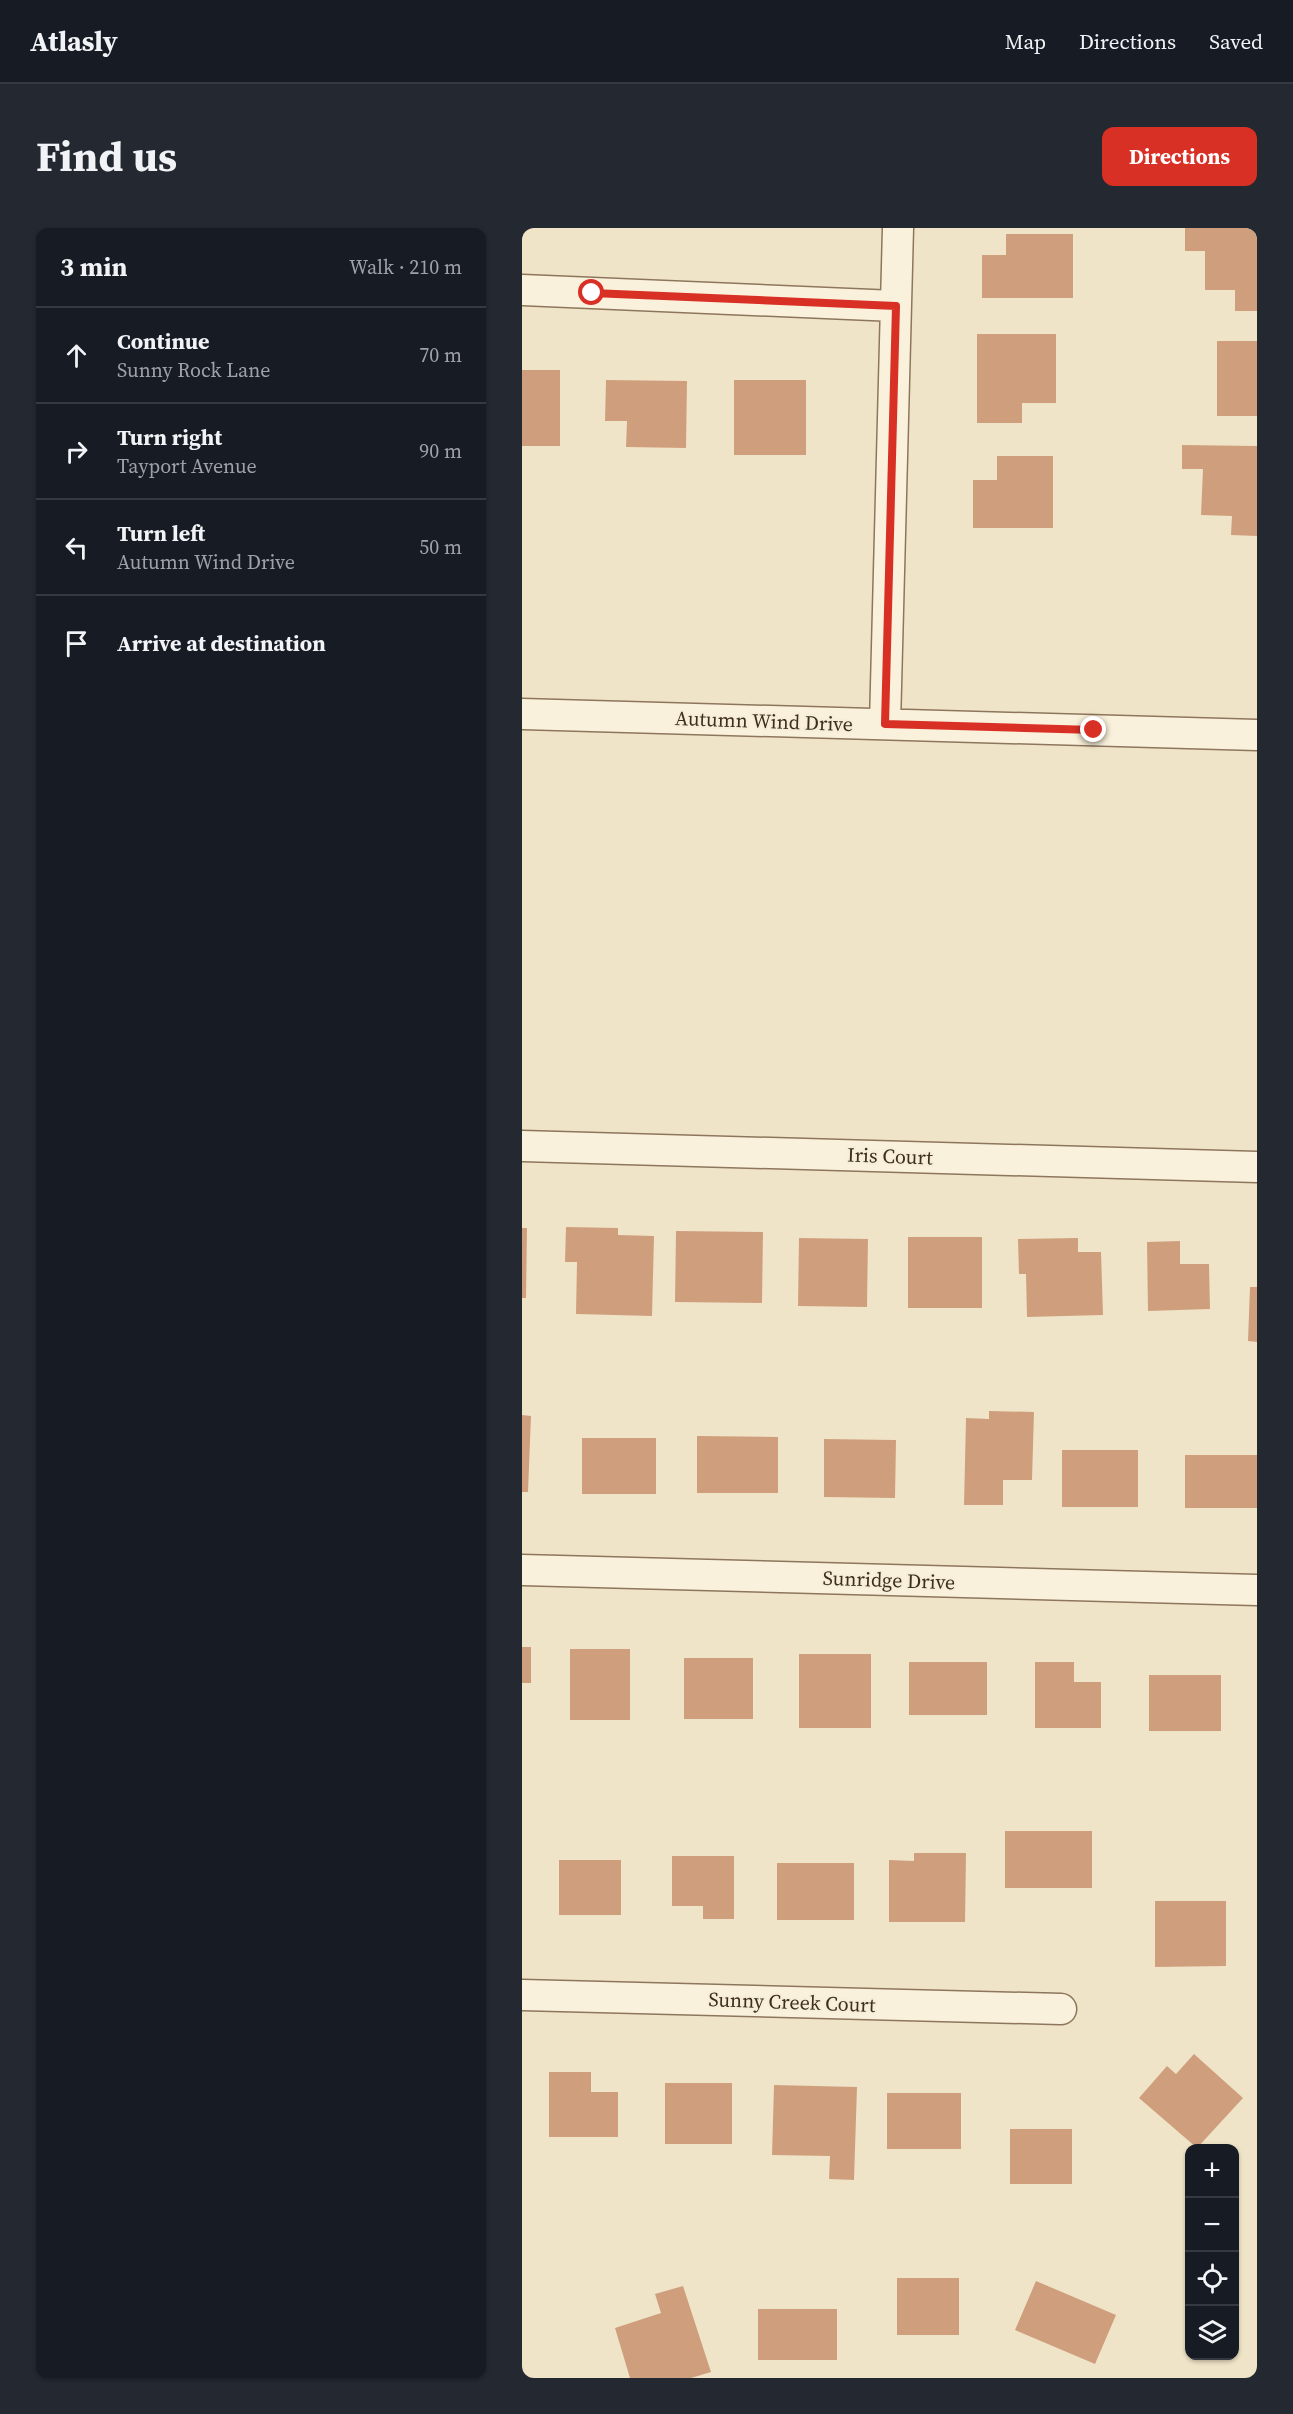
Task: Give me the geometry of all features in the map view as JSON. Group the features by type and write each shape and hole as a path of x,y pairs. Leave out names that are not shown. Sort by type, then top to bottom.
{"street":[{"path":"885,724 898,228"},
{"path":"522,290 896,306"},
{"name":"Autumn Wind Drive","path":"522,714 1257,735"},
{"name":"Iris Court","path":"522,1146 1257,1167"},
{"name":"Sunridge Drive","path":"522,1570 1257,1590"},
{"name":"Sunny Creek Court","path":"522,1995 1061,2009"}],"building":[{"path":"1185,228 1257,228 1257,311 1235,311 1235,290 1205,290 1205,251 1185,251"},
{"path":"1006,234 1073,234 1073,298 982,298 982,255 1006,255"},
{"path":"977,334 1056,334 1056,403 1022,403 1022,423 977,423"},
{"path":"1217,341 1257,341 1257,416 1217,416"},
{"path":"522,370 560,370 560,446 522,446"},
{"path":"606,380 687,381 686,448 626,447 627,421 605,421"},
{"path":"734,380 806,380 806,455 734,455"},
{"path":"1182,445 1257,446 1257,536 1231,535 1232,516 1201,515 1203,469 1182,469"},
{"path":"997,456 1053,456 1053,528 973,528 973,480 997,480"},
{"path":"566,1227 618,1228 618,1235 654,1236 652,1316 576,1314 577,1262 565,1262"},
{"path":"522,1228 527,1228 526,1298 522,1298"},
{"path":"676,1231 763,1232 762,1303 675,1302"},
{"path":"908,1237 982,1237 982,1308 908,1308"},
{"path":"799,1238 868,1239 867,1307 798,1306"},
{"path":"1078,1238 1078,1252 1101,1252 1103,1315 1027,1317 1026,1274 1019,1274 1018,1239"},
{"path":"1180,1241 1180,1264 1209,1264 1210,1309 1148,1311 1147,1242"},
{"path":"1250,1287 1257,1287 1257,1342 1248,1341"},
{"path":"989,1411 1034,1412 1032,1480 1003,1480 1003,1505 964,1505 966,1418 989,1419"},
{"path":"522,1415 531,1416 528,1492 522,1492"},
{"path":"697,1436 778,1437 778,1493 697,1493"},
{"path":"582,1438 656,1438 656,1494 582,1494"},
{"path":"824,1439 896,1440 895,1498 824,1497"},
{"path":"1062,1450 1138,1450 1138,1507 1062,1507"},
{"path":"1185,1455 1257,1455 1257,1508 1185,1508"},
{"path":"522,1647 531,1647 531,1683 522,1683"},
{"path":"570,1649 630,1649 630,1720 570,1720"},
{"path":"799,1654 871,1654 871,1728 799,1728"},
{"path":"684,1658 753,1658 753,1719 684,1719"},
{"path":"909,1662 987,1662 987,1715 909,1715"},
{"path":"1035,1662 1074,1662 1074,1682 1101,1682 1101,1728 1035,1728"},
{"path":"1149,1675 1221,1675 1221,1731 1149,1731"},
{"path":"1005,1831 1092,1831 1092,1888 1005,1888"},
{"path":"914,1853 966,1853 965,1922 889,1922 889,1860 914,1861"},
{"path":"672,1856 734,1856 734,1919 703,1919 703,1906 672,1906"},
{"path":"559,1860 621,1860 621,1915 559,1915"},
{"path":"777,1863 854,1863 854,1920 777,1920"},
{"path":"1155,1901 1226,1901 1226,1966 1155,1967"},
{"path":"1194,2054 1243,2098 1201,2144 1192,2144 1139,2098 1167,2066 1176,2074"},
{"path":"549,2072 591,2072 591,2092 618,2092 618,2137 549,2137"},
{"path":"665,2083 732,2083 732,2144 665,2144"},
{"path":"774,2085 857,2087 854,2180 829,2179 830,2156 772,2155"},
{"path":"887,2093 961,2093 961,2149 887,2149"},
{"path":"1010,2129 1072,2129 1072,2184 1010,2184"},
{"path":"897,2278 959,2278 959,2335 897,2335"},
{"path":"1036,2281 1116,2315 1095,2364 1015,2330"},
{"path":"683,2286 711,2372 691,2378 630,2378 615,2328 661,2313 655,2294"},
{"path":"758,2309 837,2309 837,2360 758,2360"}],"route":[{"path":"592,293 896,306 885,724 1094,730"}]}
